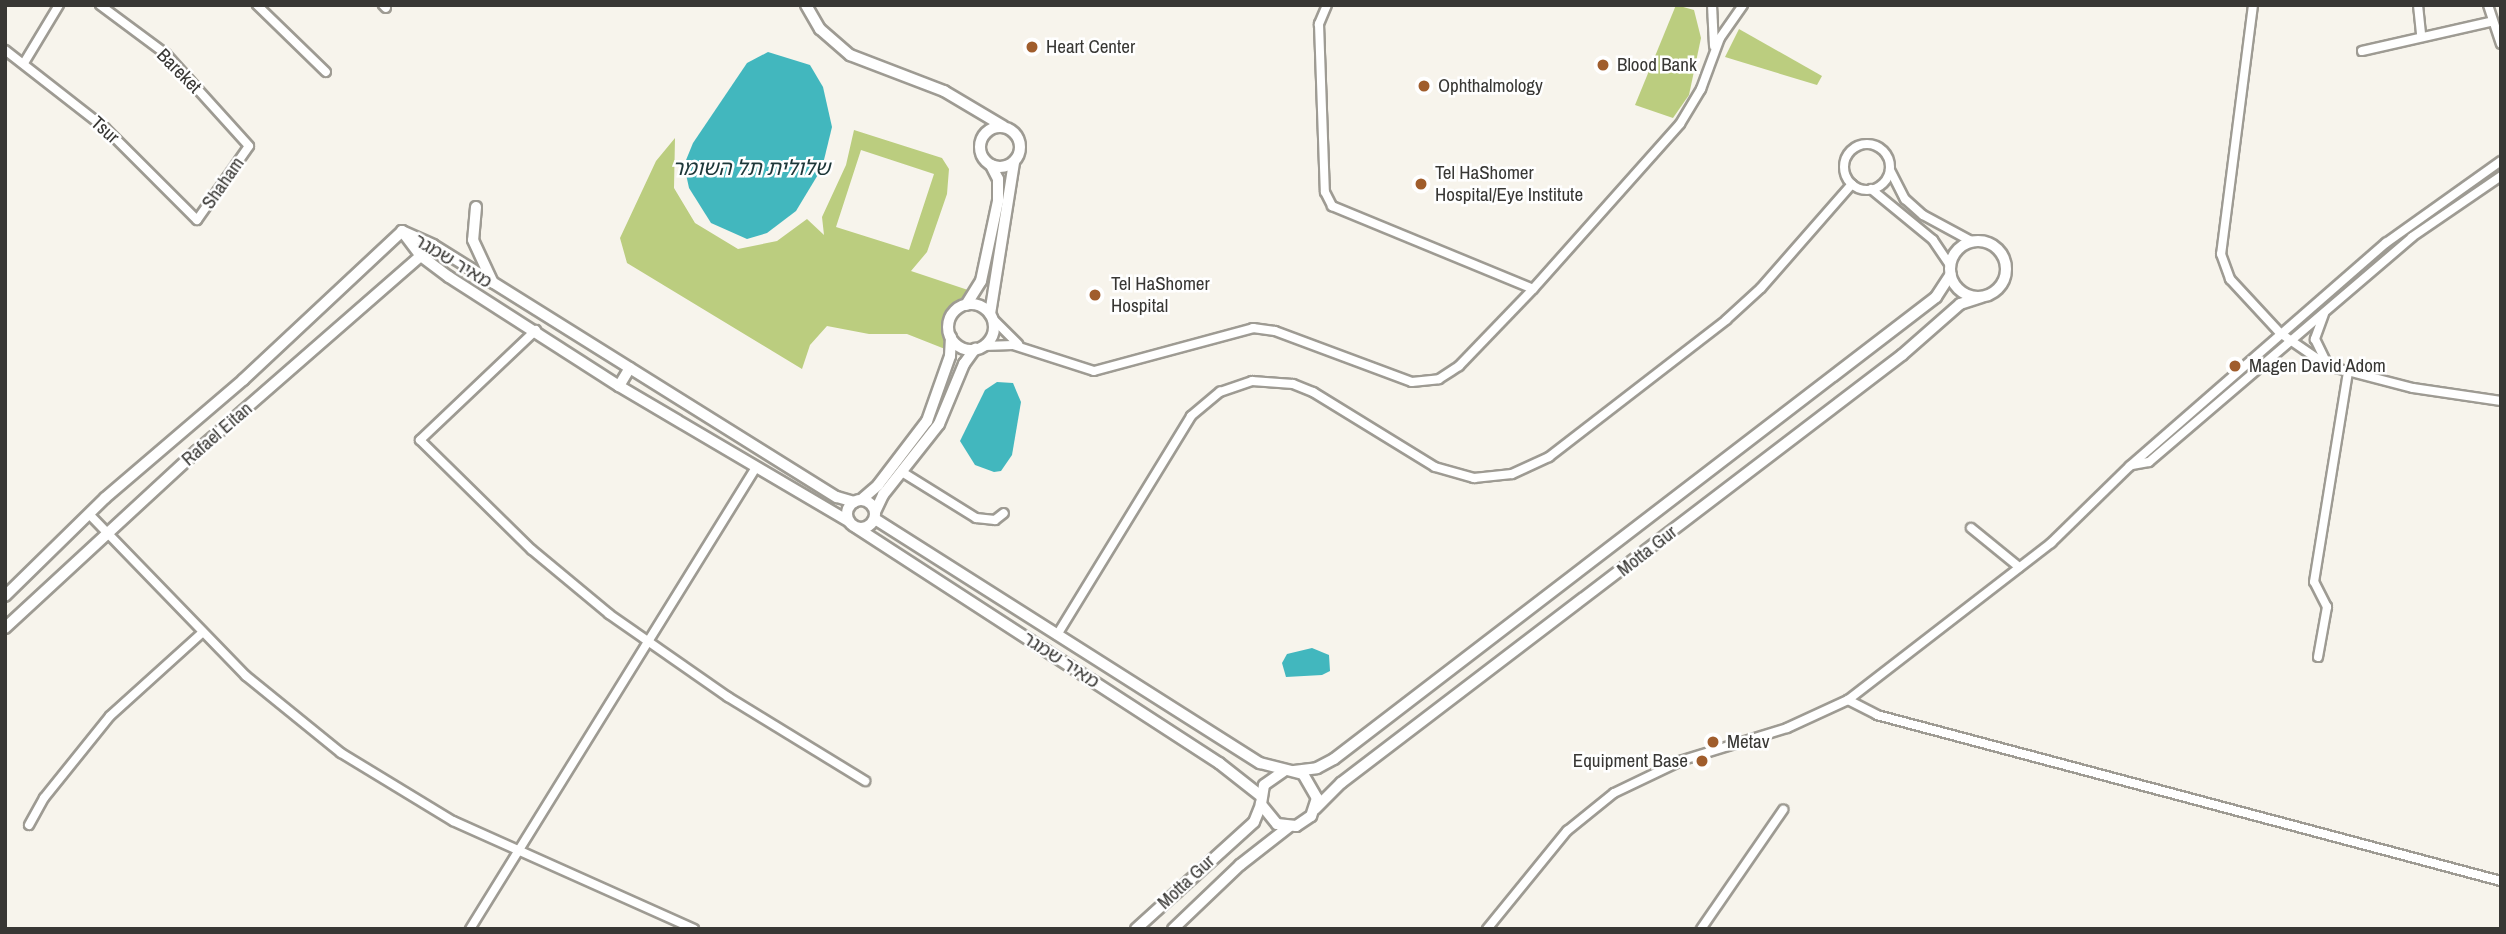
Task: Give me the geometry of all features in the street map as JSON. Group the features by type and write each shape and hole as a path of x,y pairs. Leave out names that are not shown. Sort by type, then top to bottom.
{"main road":[{"name":"Rafael Eitan","path":"5,596 89,514 402,231"},
{"name":"Rafael Eitan","path":"5,628 433,245"}],"street":[{"path":"24,63 60,5"},
{"name":"Bareket","path":"100,5 166,54 249,146"},
{"path":"257,5 326,72"},
{"path":"806,5 820,29 850,55 931,85 1003,126 1020,141 1014,162 991,316 992,336 964,364 939,424 902,471 875,516 866,528 857,528 848,521 848,508 878,485 927,421 950,356 950,318 966,304 981,281 998,201 999,179 980,153 981,139 968,108"},
{"path":"1327,5 1319,24 1327,200 1339,212 1533,289"},
{"path":"2253,5 2221,254 2230,279 2290,342 2328,366 2348,373 2501,401"},
{"path":"2418,5 2421,35"},
{"path":"2488,5 2490,22 2501,44"},
{"path":"951,337 963,348 1023,348 1073,368 1094,370 1233,331 1266,329 1398,378 1427,382 1459,366 1533,289 1680,124 1701,89 1715,48 1734,22 1740,7"},
{"path":"1710,10 1715,48"},
{"path":"1710,10 1724,25 1734,22"},
{"path":"2362,51 2421,35 2490,22"},
{"name":"Tsur","path":"5,50 104,128 197,220"},
{"path":"981,139 990,129 1003,126"},
{"path":"1852,184 1844,162 1860,145 1882,150 1905,199 1923,215 1973,242"},
{"name":"Shaham","path":"197,220 249,146"},
{"path":"1487,929 1567,831 1614,793 1683,760 1787,728 1848,700 2051,543 2130,466 2386,243 2501,161"},
{"path":"991,165 1014,162"},
{"path":"1871,189 1883,183 1890,170"},
{"path":"2130,466 2149,462 2412,237 2501,176"},
{"path":"1852,184 1871,189 1933,240 1960,290 1981,297"},
{"path":"1057,635 1191,416 1220,392 1252,382 1293,384 1313,392 1435,467 1474,478 1512,474 1549,457 1726,320 1761,289 1852,184"},
{"path":"477,207 473,240 495,287"},
{"name":"מאיר שמגר","path":"402,231 433,245 495,287 837,497 857,501"},
{"name":"מאיר שמגר","path":"402,231 421,256 619,386 754,469 848,521"},
{"name":"Motta Gur","path":"1289,771 1317,768 1334,759 1936,297 1960,247 1973,242 1997,248 2005,264 2000,286 1981,297 1960,304 1902,355 1341,783 1315,809"},
{"path":"966,304 980,306 1023,348"},
{"path":"2326,310 2315,339 2328,366"},
{"path":"536,330 420,440 532,550 647,642 865,781"},
{"path":"619,386 630,368"},
{"path":"2318,657 2327,607 2315,582 2348,373"},
{"path":"470,929 754,469"},
{"path":"902,471 976,518 995,520 1004,513"},
{"path":"857,501 875,516"},
{"path":"89,514 202,633 270,698 341,753 430,809 517,851 694,929"},
{"name":"מאיר שמגר","path":"875,516 1057,635 1261,763 1289,771"},
{"name":"מאיר שמגר","path":"857,528 1219,763 1261,800"},
{"path":"1971,528 2019,567"},
{"path":"29,825 44,797 110,716 202,633"},
{"path":"1848,700 1877,715 2501,881"},
{"path":"1289,771 1315,789 1315,809 1304,822 1290,827 1269,819 1261,800 1268,780 1289,771"},
{"name":"Motta Gur","path":"1136,929 1254,822 1261,800"},
{"path":"1701,929 1783,810"},
{"name":"Motta Gur","path":"1173,929 1240,865 1290,827"}],"green space":[{"path":"1676,5 1694,10 1701,38 1689,95 1673,118 1635,105"},
{"path":"1739,29 1822,76 1817,85 1725,57"},
{"path":"854,130 942,158 949,169 947,194 927,252 911,271 968,290 945,349 907,334 869,334 827,326 810,345 802,369 627,263 620,238 656,161 675,138 674,188 695,223 738,249 777,241 807,219 824,235 822,217 846,165","holes":["861,150 934,174 909,250 836,227"]}],"water":[{"name":"שלולית תל השומר","path":"768,52 810,65 823,87 832,127 822,168 796,211 767,233 747,239 711,223 689,188 684,165 693,143 747,63"},
{"path":"997,382 1013,383 1021,402 1012,455 1001,471 994,472 975,465 960,441 985,390"},
{"path":"1312,648 1329,655 1330,671 1322,675 1286,677 1282,663 1287,654"}],"place":[{"name":"Heart Center","path":"1032,47"},
{"name":"Blood Bank","path":"1603,65"},
{"name":"Ophthalmology","path":"1424,86"},
{"name":"Tel HaShomer Hospital/Eye Institute","path":"1421,184"},
{"name":"Tel HaShomer Hospital","path":"1095,295"},
{"name":"Magen David Adom","path":"2235,366"},
{"name":"Metav","path":"1713,742"},
{"name":"Equipment Base","path":"1702,761"}]}
